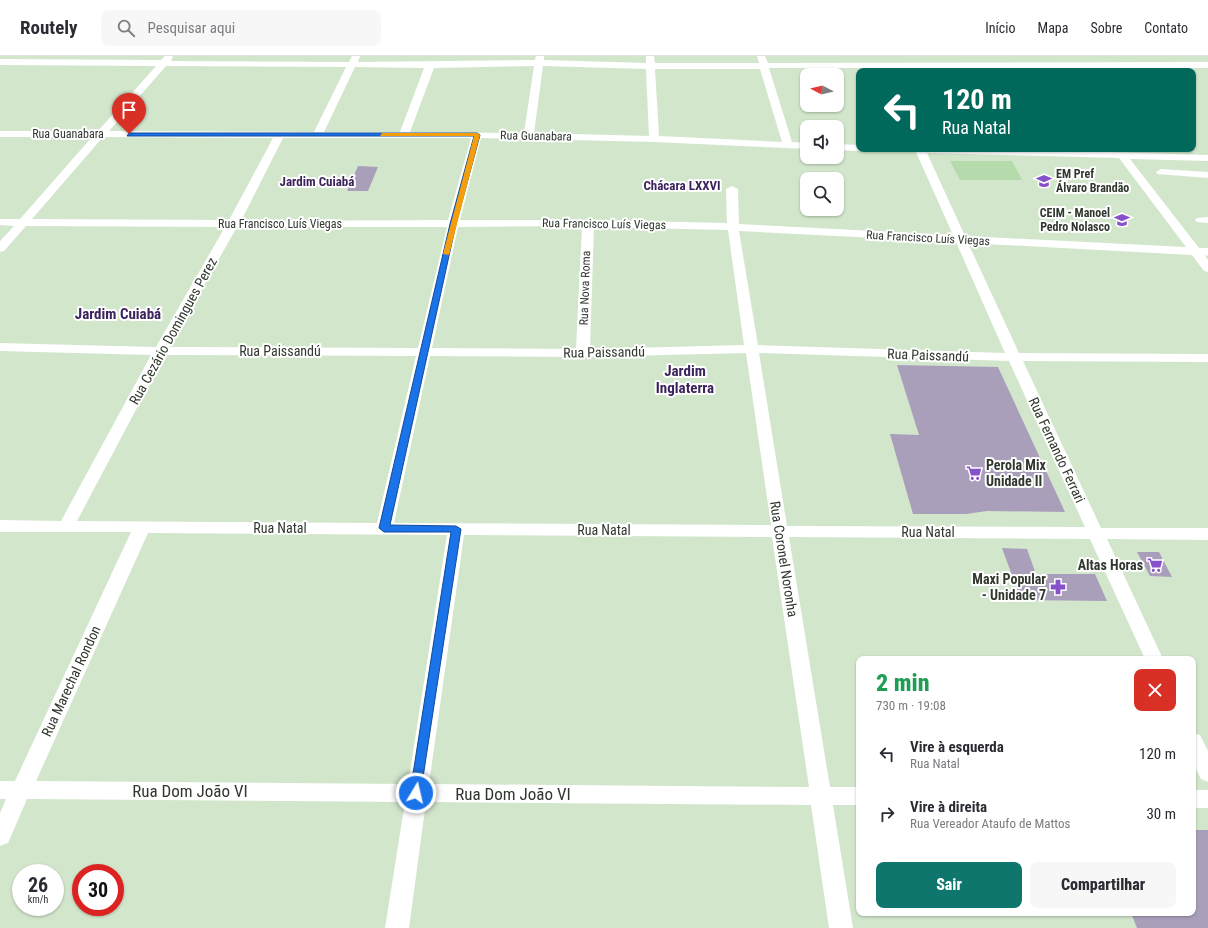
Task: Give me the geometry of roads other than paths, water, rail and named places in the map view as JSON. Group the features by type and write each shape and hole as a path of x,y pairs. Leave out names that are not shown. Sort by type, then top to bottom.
{"street":[{"path":"876,56 882,68"},
{"path":"986,56 994,68"},
{"path":"1101,56 1112,68"},
{"path":"1204,56 1208,60"},
{"path":"0,62 167,59 355,60 430,65 539,60 762,61 882,68 1112,68 1208,65"},
{"path":"0,248 99,134 167,59"},
{"path":"317,135 355,60"},
{"path":"529,136 539,60"},
{"path":"650,61 654,139"},
{"path":"762,61 788,146"},
{"path":"404,134 430,65"},
{"name":"Rua Guanabara","path":"0,134 477,135 654,139 800,146"},
{"name":"Rua Cezário Domingues Perez","path":"66,526 160,351 233,224 279,135"},
{"path":"384,528 453,224 477,135"},
{"path":"844,147 856,148"},
{"name":"Rua Fernando Ferrari","path":"921,152 1095,534 1153,656"},
{"path":"1069,152 1208,158"},
{"path":"1190,152 1195,158"},
{"path":"1122,155 1208,268"},
{"path":"1162,172 1208,175"},
{"name":"Rua Coronel Noronha","path":"732,190 733,226 841,928"},
{"name":"Rua Francisco Luís Viegas","path":"0,222 233,224 588,223 733,226 962,240 1208,252"},
{"name":"Rua Nova Roma","path":"583,354 588,223"},
{"name":"Rua Paissandú","path":"0,347 160,351 583,354 752,349 1014,357 1208,358"},
{"name":"Rua Natal","path":"0,526 1208,534"},
{"name":"Rua Marechal Rondon","path":"0,836 142,527"},
{"path":"397,928 456,529"},
{"path":"1196,747 1208,773"},
{"name":"Rua Dom João VI","path":"0,790 856,796"},
{"path":"1196,799 1208,799"}],"place":[{"name":"EM Pref Álvaro Brandão","path":"1044,181"},
{"name":"CEIM - Manoel Pedro Nolasco","path":"1122,220"},
{"name":"Perola Mix Unidade II","path":"974,473"},
{"name":"Altas Horas","path":"1155,565"},
{"name":"Maxi Popular - Unidade 7","path":"1058,587"}],"district":[{"name":"Jardim Cuiabá","path":"317,181"},
{"name":"Chácara LXXVI","path":"682,185"},
{"name":"Jardim Cuiabá","path":"118,314"},
{"name":"Jardim Inglaterra","path":"685,380"}]}
